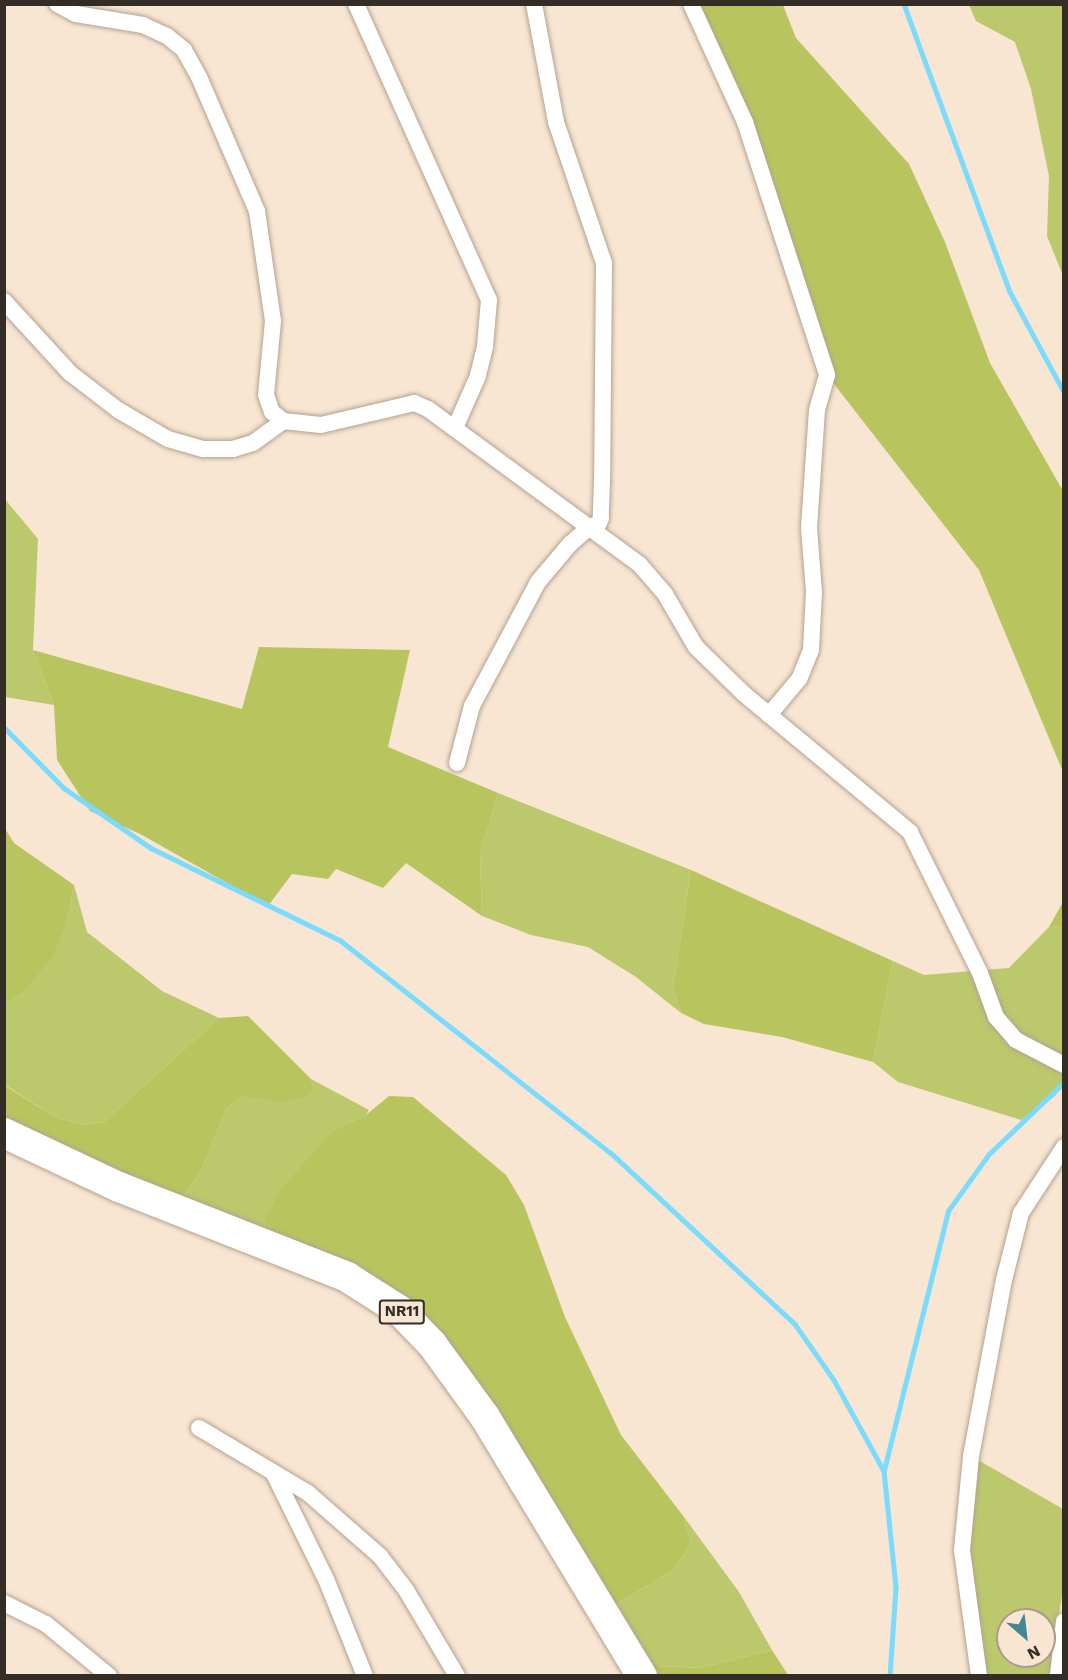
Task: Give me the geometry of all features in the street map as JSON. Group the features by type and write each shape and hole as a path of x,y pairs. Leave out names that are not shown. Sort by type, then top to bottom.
{"highway":[{"name":"NR11","path":"4,1133 119,1187 347,1277 399,1310 432,1344 474,1401 642,1676"}],"street":[{"path":"57,4 76,14 143,26 167,36 184,50 194,68 256,211 273,321 266,395 272,412 283,421 321,425 414,403 455,428 640,564 665,594 696,647 769,715 910,832 980,973 996,1017 1016,1040 1064,1065"},
{"path":"356,4 487,292 485,347 478,376 455,428"},
{"path":"457,763 472,706 538,582 570,544 593,528 602,500 604,263 556,122 534,4"},
{"path":"692,4 745,122 827,375 817,410 809,528 814,592 811,650 799,679 769,715"},
{"path":"4,301 70,373 118,410 168,439 204,449 233,449 253,443 283,421"},
{"path":"979,1676 962,1550 971,1456 1004,1280 1021,1214 1064,1147"},
{"path":"199,1428 308,1493 380,1556 406,1590 457,1676"},
{"path":"274,1474 313,1550 366,1676"},
{"path":"4,1603 46,1624 109,1676"},
{"path":"1058,1676 1064,1622"}],"green space":[{"path":"692,5 783,5 796,38 909,164 945,242 990,363 1063,491 1063,772 979,570 827,375 745,122"},
{"path":"969,5 1063,5 1063,276 1047,236 1049,176 1031,89 1015,42 976,21"},
{"path":"4,498 38,539 33,650 54,705 5,697"},
{"path":"259,647 410,650 388,747 498,793 480,855 482,916 406,863 383,888 336,869 328,879 292,874 268,906 142,835 90,811 57,760 54,705 33,650 242,709"},
{"path":"498,793 691,870 673,988 681,1013 636,977 588,947 531,935 482,916 480,855"},
{"path":"4,827 14,843 74,885 67,921 52,958 21,994 5,1005"},
{"path":"691,870 893,961 873,1062 782,1037 704,1024 681,1013 673,988"},
{"path":"74,885 87,932 162,991 219,1018 104,1122 83,1125 55,1117 5,1085 5,1005 21,994 67,921"},
{"path":"1063,902 1063,926 1049,927"},
{"path":"1063,926 1063,1085 1055,1096 1021,1120 898,1082 873,1062 893,961 924,975 1009,968 1049,927"},
{"path":"248,1016 311,1079 314,1090 302,1098 281,1102 242,1096 227,1108 200,1173 175,1208 5,1133 4,1085 55,1117 83,1125 104,1122 219,1018"},
{"path":"311,1079 369,1110 366,1115 334,1130 277,1247 175,1208 200,1173 227,1108 242,1096 260,1098 314,1090"},
{"path":"389,1096 413,1097 506,1175 524,1205 565,1317 621,1435 684,1517 691,1545 672,1571 603,1612 432,1344 277,1247 266,1218 281,1189 334,1130 366,1115"},
{"path":"971,1456 1063,1509 1063,1590 1056,1632 1056,1608 996,1608 996,1668 1050,1668 1049,1675 979,1675 962,1550"},
{"path":"684,1517 739,1592 772,1650 701,1668 636,1665 603,1612 672,1571 691,1545"},
{"path":"772,1650 788,1675 642,1675 636,1665 701,1668"}],"waterway":[{"path":"904,4 1010,292 1064,392"},
{"path":"4,727 64,788 151,848 340,940 611,1153 795,1324 834,1380 884,1471 896,1588 890,1676"},
{"path":"884,1470 948,1211 989,1154 1064,1082"}]}
